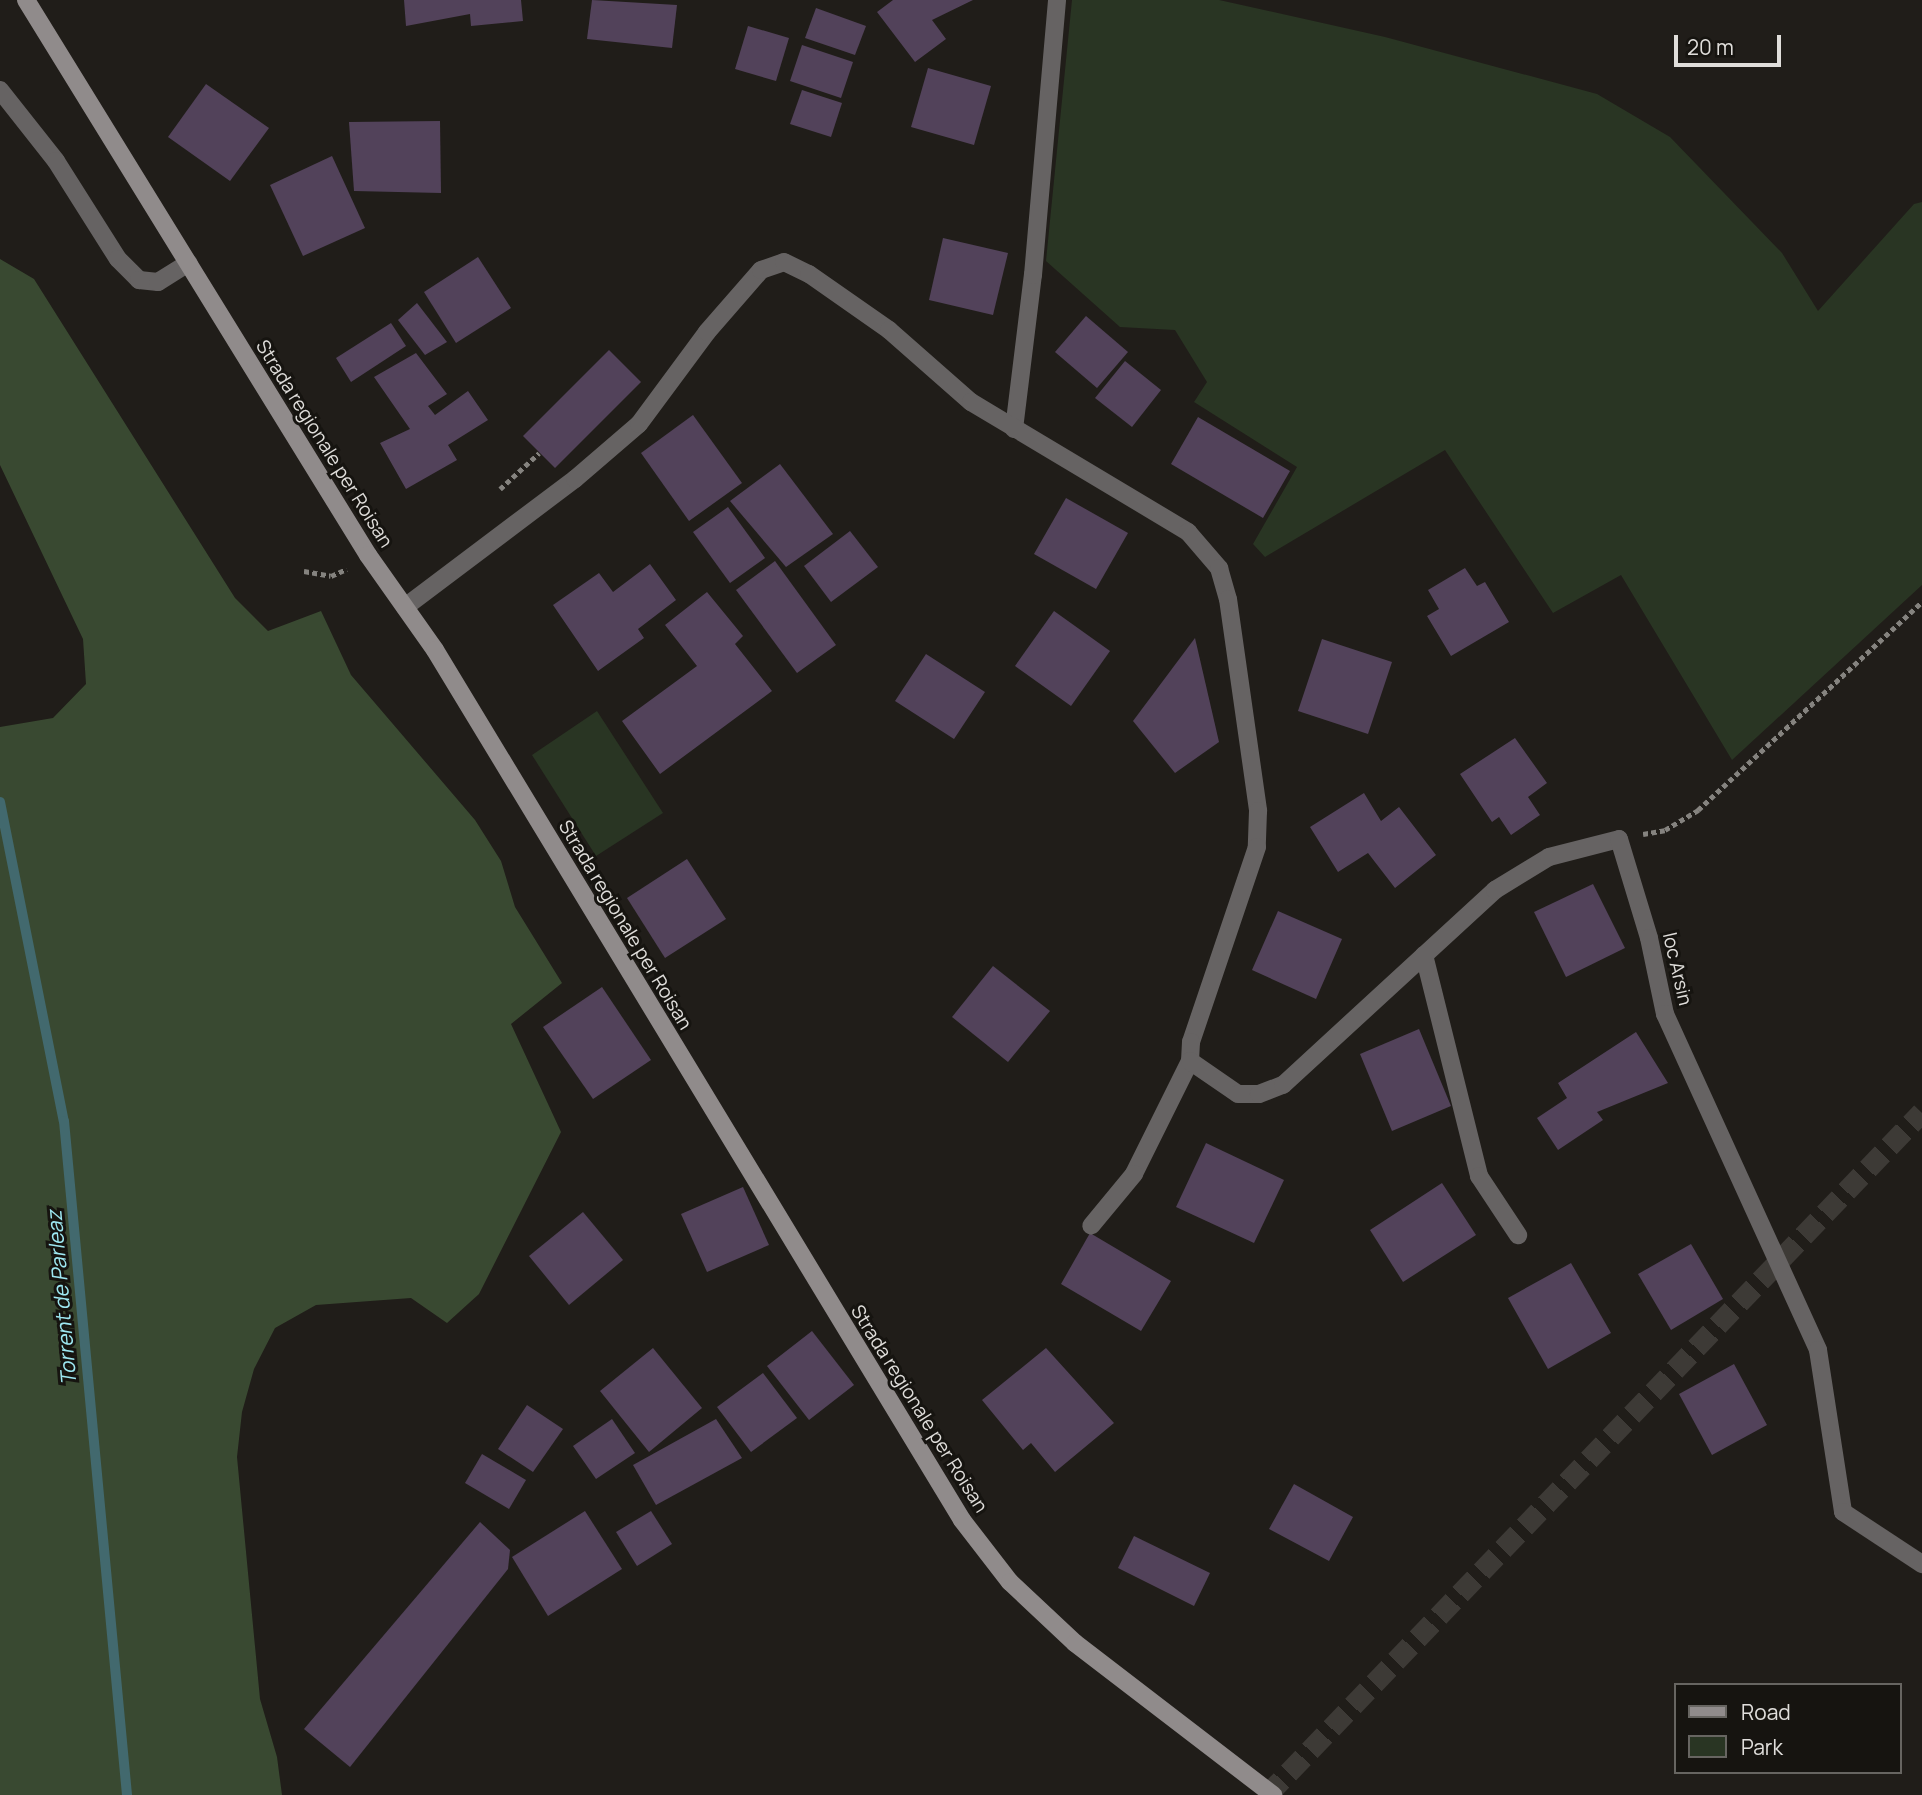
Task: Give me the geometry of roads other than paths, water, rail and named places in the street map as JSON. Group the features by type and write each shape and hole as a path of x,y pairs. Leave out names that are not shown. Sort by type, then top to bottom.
{"main road":[{"name":"Strada regionale per Roisan","path":"26,0 368,555 405,607 962,1520 1010,1582 1075,1643 1273,1795"}],"street":[{"path":"1014,429 1033,275 1056,0"},
{"path":"0,90 57,161 118,259 139,280 158,282 188,263"},
{"path":"405,607 575,479 639,424 707,332 761,270 784,261 809,274 889,330 971,402 1188,532 1220,568 1258,811 1257,847 1191,1042 1190,1061 1134,1174 1091,1226"},
{"name":"loc Arsin","path":"1424,955 1495,890 1549,857 1619,839 1649,938 1665,1014 1818,1350 1843,1511 1922,1564"},
{"path":"1190,1061 1238,1094 1259,1094 1283,1085 1424,955 1479,1176 1518,1235"}],"waterway":[{"name":"Torrent de Parleaz","path":"0,802 64,1121 127,1795"}],"tunnel":[{"path":"1267,1795 1922,1112"}]}
